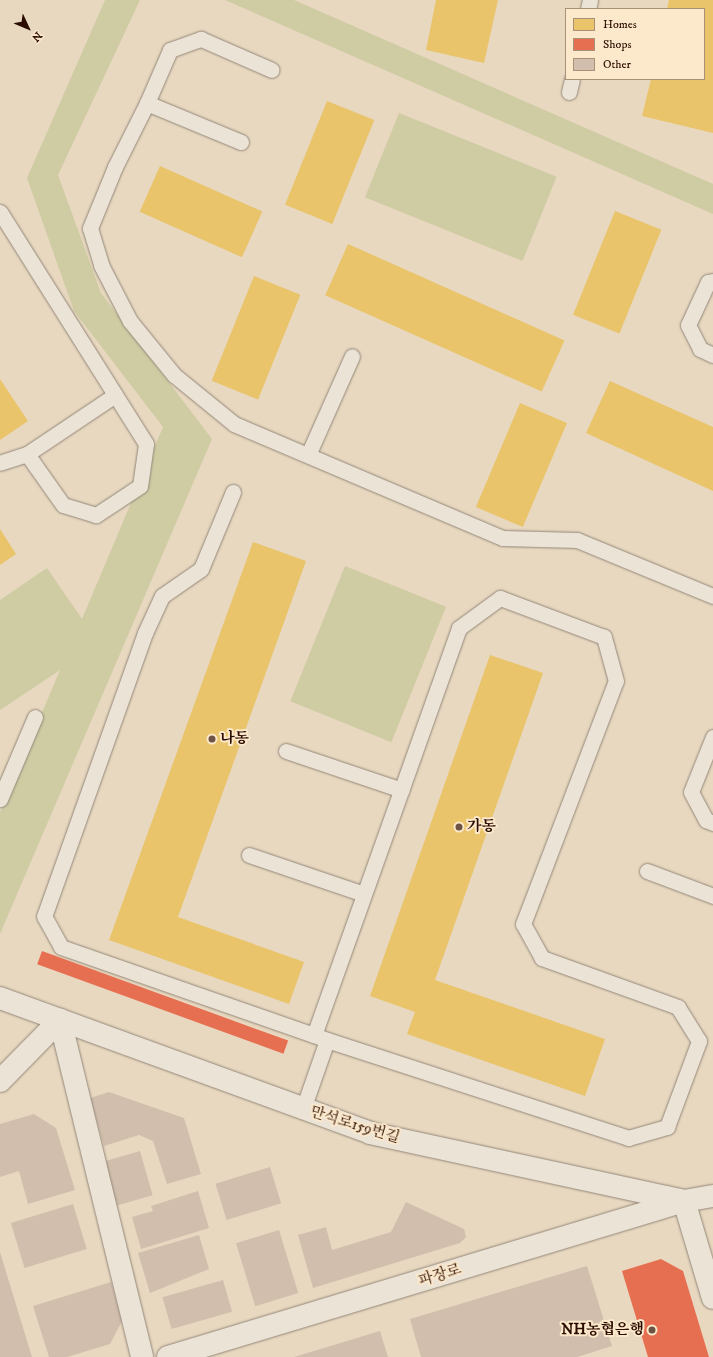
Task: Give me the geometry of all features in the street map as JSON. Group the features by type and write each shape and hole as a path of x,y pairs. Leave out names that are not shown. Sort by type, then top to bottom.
{"street":[{"name":"만석로159번길","path":"0,998 370,1133 684,1201"},
{"path":"0,1081 60,1020"},
{"path":"60,1020 142,1357"},
{"name":"파장로","path":"168,1357 684,1201 713,1196"},
{"path":"684,1201 713,1298"}],"lane":[{"path":"272,70 201,39 170,50 147,102 115,167 90,228 101,265 130,321 174,375 234,424 503,538 577,540 713,596"},
{"path":"147,102 241,142"},
{"path":"0,212 146,444 140,486 96,516 63,505 27,454"},
{"path":"713,281 708,282 688,325 700,349 713,355"},
{"path":"308,455 352,356"},
{"path":"0,464 27,454 115,394"},
{"path":"233,492 201,569 162,596 146,632 44,916 61,947 321,1038 628,1138 667,1126 699,1041 678,1006 542,958 523,924 616,681 604,637 500,598 460,628 364,894 321,1038 303,1109"},
{"path":"0,799 35,717"},
{"path":"713,737 691,792 706,820 713,823"},
{"path":"286,752 402,790"},
{"path":"249,856 364,894"},
{"path":"647,871 713,896"}],"shaded area":[{"path":"105,0 140,0 58,175 101,293 212,439 0,934 0,812 60,670 0,710 0,600 47,568 82,619 163,427 74,311 27,178"},
{"path":"225,0 294,0 713,184 713,214"},
{"path":"399,113 557,177 523,261 365,197"},
{"path":"345,566 446,607 391,742 290,701"}],"building: Homes":[{"path":"436,0 498,0 484,63 426,50"},
{"path":"669,0 713,0 713,133 642,116 651,80 705,80 705,8 667,8"},
{"path":"327,101 374,120 332,224 285,205"},
{"path":"160,166 262,212 242,257 140,212"},
{"path":"615,211 661,230 619,334 573,315"},
{"path":"348,244 565,340 542,392 325,295"},
{"path":"254,276 300,295 258,400 212,381"},
{"path":"0,379 28,421 0,440"},
{"path":"610,381 713,427 713,491 586,433"},
{"path":"520,403 567,423 523,527 476,507"},
{"path":"0,529 16,554 0,565"},
{"name":"나동","path":"253,542 306,561 178,917 304,962 289,1004 109,940"},
{"name":"가동","path":"490,655 543,673 435,980 605,1039 585,1096 407,1034 415,1012 370,996"}],"building: Shops":[{"path":"42,951 288,1041 283,1054 37,964"},
{"path":"661,1259 683,1271 709,1357 648,1357 622,1271"}],"building: Other":[{"path":"109,1092 184,1118 201,1174 167,1184 153,1141 139,1135 104,1146 90,1098"},
{"path":"34,1114 56,1128 75,1190 28,1204 19,1171 0,1177 0,1124"},
{"path":"140,1151 153,1195 117,1205 104,1161"},
{"path":"270,1167 281,1203 227,1220 215,1184"},
{"path":"198,1191 209,1228 141,1249 132,1217 153,1211 151,1206"},
{"path":"406,1202 464,1229 466,1237 460,1243 313,1288 298,1235 326,1227 332,1250 391,1232"},
{"path":"73,1204 87,1249 25,1268 11,1223"},
{"path":"279,1230 298,1293 255,1306 236,1243"},
{"path":"199,1235 209,1269 150,1293 138,1253"},
{"path":"0,1252 32,1357 0,1357"},
{"path":"587,1266 612,1346 577,1357 421,1357 410,1319"},
{"path":"223,1280 232,1312 172,1329 162,1297"},
{"path":"111,1282 122,1321 110,1344 67,1357 49,1357 33,1306"},
{"path":"380,1331 388,1357 294,1357"}],"place":[{"name":"나동","path":"212,739"},
{"name":"가동","path":"459,827"},
{"name":"NH농협은행","path":"652,1330"}]}
